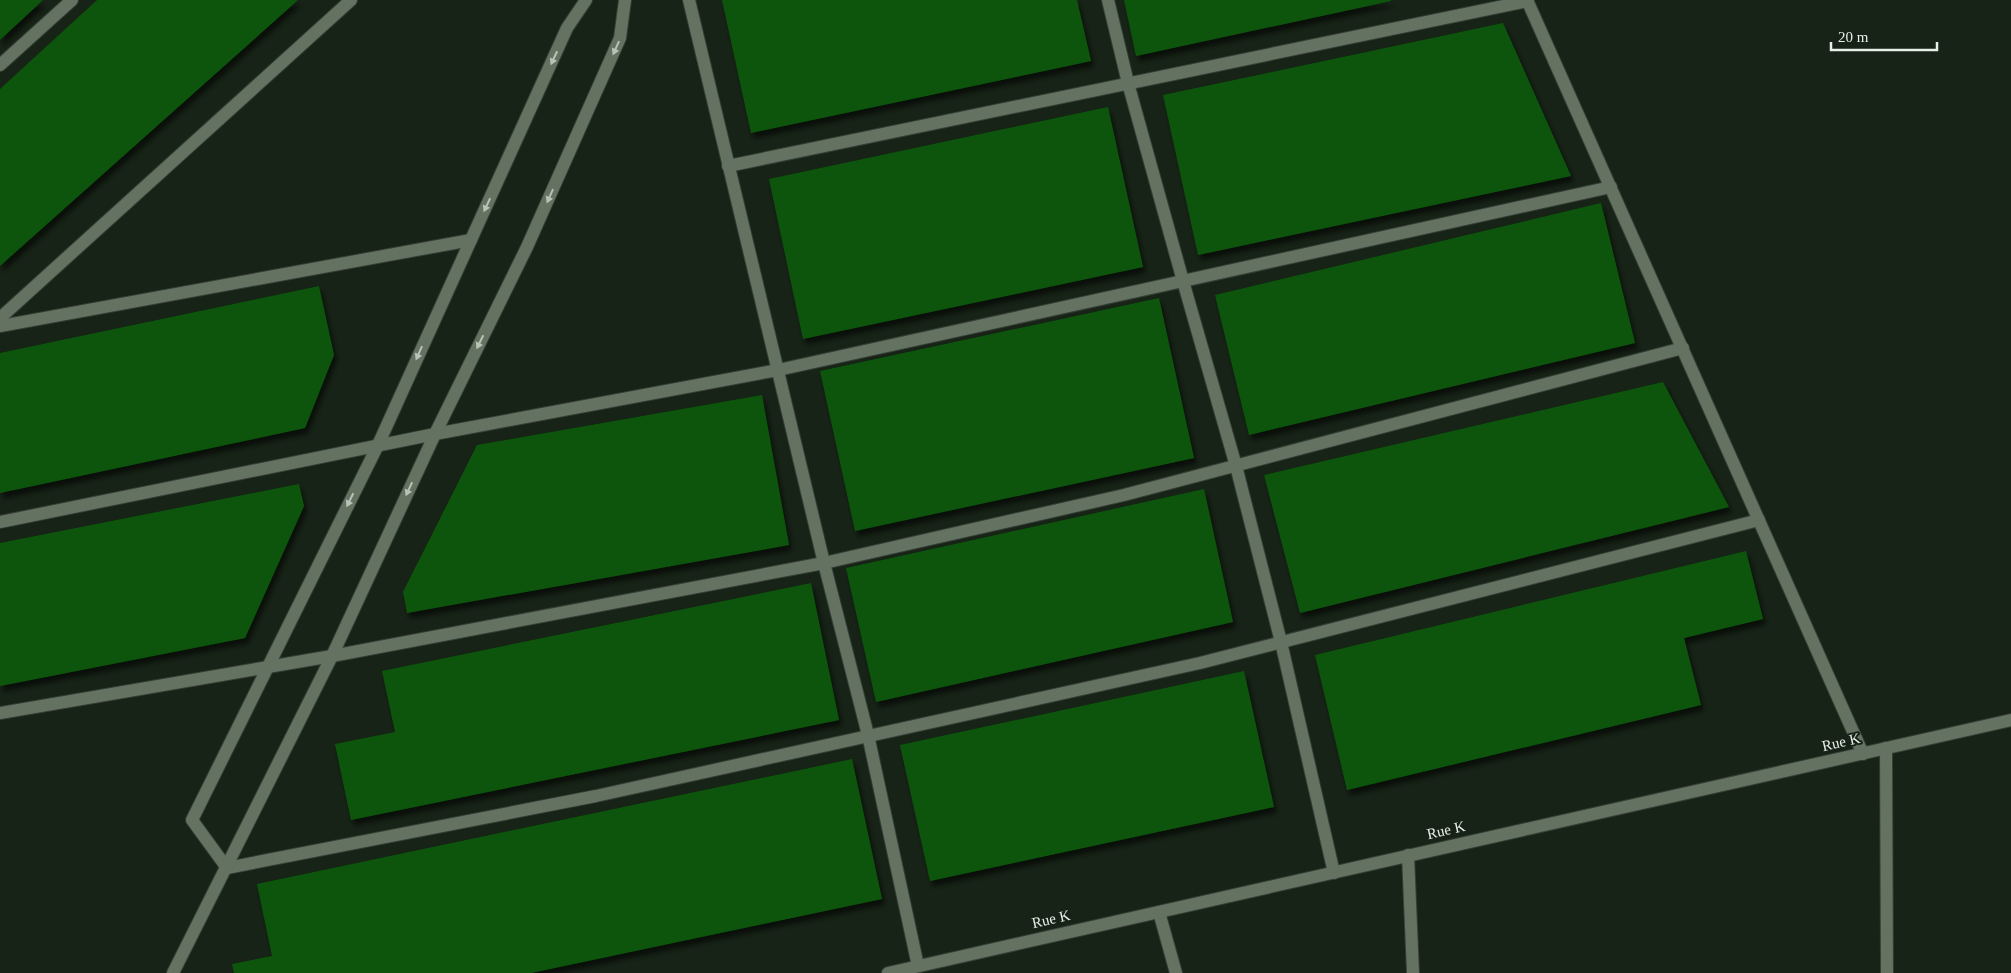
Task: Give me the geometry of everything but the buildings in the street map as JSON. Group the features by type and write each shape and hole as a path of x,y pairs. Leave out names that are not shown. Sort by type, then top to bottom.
{"street":[{"path":"0,65 72,0"},
{"path":"0,318 351,0"},
{"path":"227,868 192,820 378,445 568,28 586,0"},
{"path":"173,973 332,656 435,434 527,247 620,38 625,0"},
{"path":"689,0 824,562 868,735 918,966"},
{"path":"1108,0 1128,83 1236,466 1281,642 1334,872"},
{"path":"728,166 1528,0 1863,754"},
{"path":"0,522 378,445 778,370 1611,187"},
{"path":"0,326 471,240"},
{"path":"0,713 332,656 824,562 1124,495 1683,348"},
{"path":"227,868 596,796 1200,663 1760,520"},
{"name":"Rue K","path":"888,973 2011,720"},
{"path":"1886,748 1887,973"},
{"path":"1408,855 1413,973"},
{"path":"1159,912 1176,973"}]}
